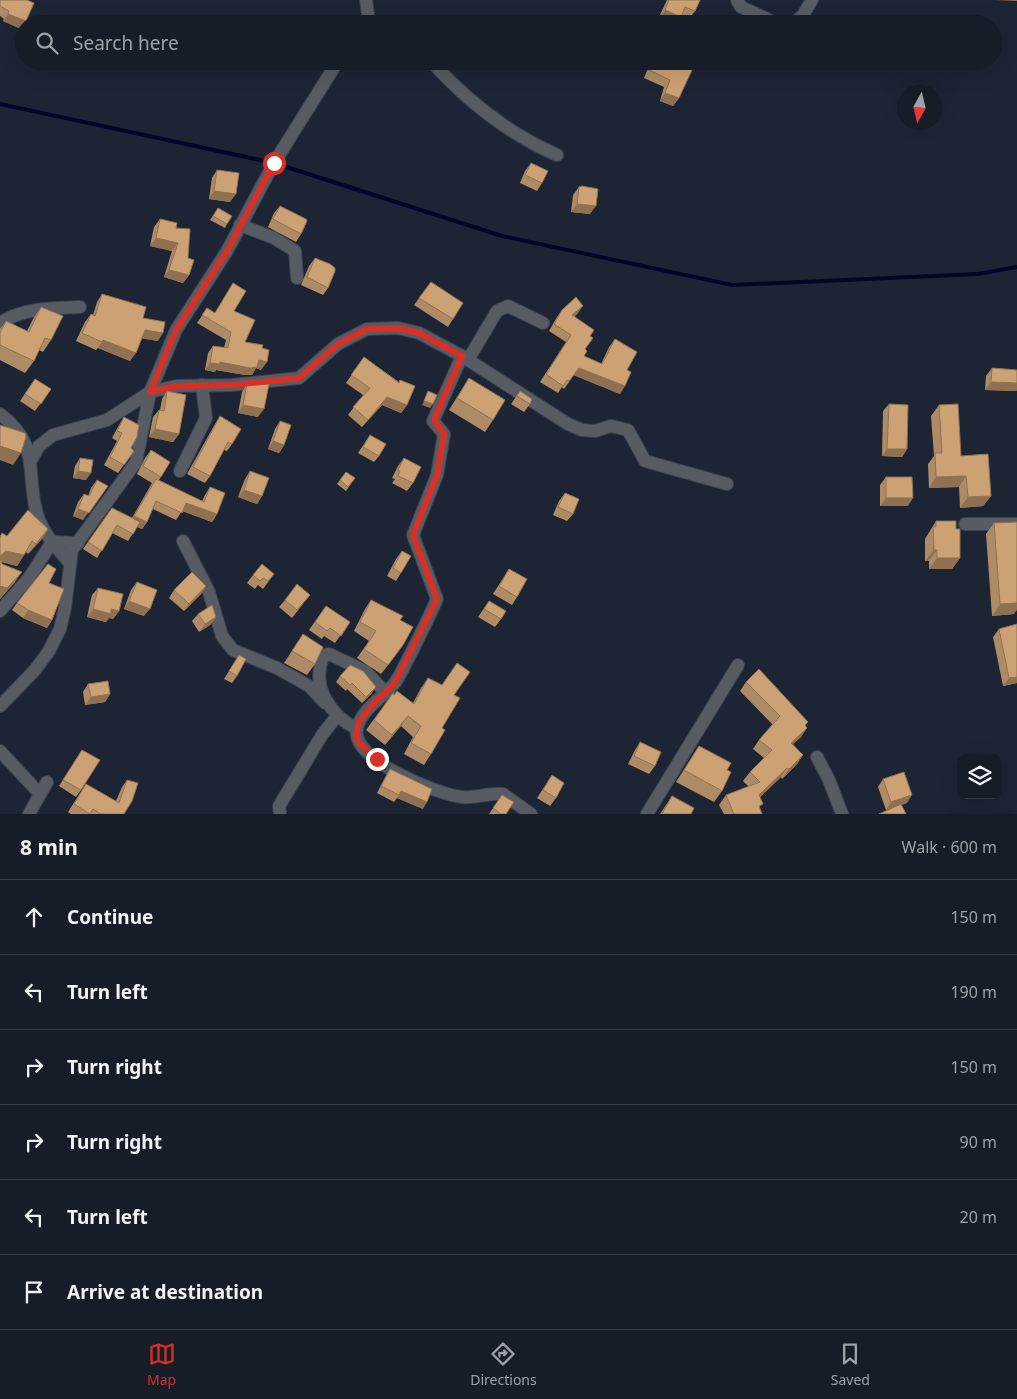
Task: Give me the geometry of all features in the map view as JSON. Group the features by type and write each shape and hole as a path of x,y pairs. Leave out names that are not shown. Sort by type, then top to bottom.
{"street":[{"path":"366,0 368,15"},
{"path":"737,0 741,8 757,15"},
{"path":"803,15 812,0"},
{"path":"0,706 40,664 60,629 65,608 69,562 72,550 136,462 150,392 176,330 227,251 274,163 332,70"},
{"path":"439,70 455,88 527,142 557,155"},
{"path":"240,226 274,238 295,251 296,278"},
{"path":"531,814 503,794 477,798 461,797 432,790 396,774 358,742 357,729 359,722 394,684 437,599 413,535 437,475 444,434 434,420 465,358 497,311 508,306 543,323"},
{"path":"0,323 6,318 31,312 54,308 80,307"},
{"path":"30,462 39,446 53,436 107,420 150,392 176,386 232,385 299,378 338,344 367,329 398,328 419,333 465,358 568,424 582,430 595,431 611,426 628,430 645,461 727,484"},
{"path":"180,471 206,418 202,385"},
{"path":"0,414 16,426 26,444 37,516 52,542 69,562"},
{"path":"965,524 1017,524"},
{"path":"182,541 209,592 222,636 234,650 276,668 309,686 344,723 357,729"},
{"path":"52,542 78,543"},
{"path":"0,611 29,578 52,542"},
{"path":"14,574 29,578"},
{"path":"326,703 320,684 321,662 324,655 330,654 365,671 385,692"},
{"path":"646,814 738,664"},
{"path":"280,814 279,806 322,735 338,716"},
{"path":"0,751 40,794"},
{"path":"817,757 829,780 842,814"},
{"path":"29,814 47,782"}],"building":[{"path":"0,0 27,0 34,3 29,15 15,15 15,17 8,14 9,11 0,6"},
{"path":"669,0 700,0 695,11 685,7 682,15 676,15 665,10"},
{"path":"649,70 692,70 679,98 665,93 670,80"},
{"path":"531,163 548,171 542,183 525,175"},
{"path":"217,170 239,173 236,194 214,191"},
{"path":"579,187 598,189 596,206 577,204"},
{"path":"280,206 306,219 307,221 301,234 273,219"},
{"path":"218,208 232,216 227,224 213,216"},
{"path":"160,219 177,223 176,228 190,229 188,258 194,260 189,275 169,270 178,243 156,238"},
{"path":"315,258 335,268 328,288 307,277"},
{"path":"431,282 463,303 453,319 419,298"},
{"path":"233,283 246,291 234,311 255,320 245,342 263,345 262,348 269,350 267,362 259,360 257,367 250,368 220,362 220,364 210,363 213,346 228,348 231,332 202,315 207,308 215,313"},
{"path":"102,294 146,307 143,318 165,322 163,333 145,330 136,353 82,333 91,314 95,316"},
{"path":"576,297 583,306 572,315 594,330 590,336 593,338 585,349 587,351 584,356 602,364 615,339 637,352 627,370 631,372 625,386 579,368 563,386 546,374 571,335 554,324 562,310"},
{"path":"41,307 63,316 51,340 45,338 34,361 0,345 0,333 6,321 29,332"},
{"path":"364,357 399,383 400,380 415,386 407,405 387,397 368,420 353,407 370,388 351,375"},
{"path":"992,368 1017,370 1017,383 991,382"},
{"path":"469,378 505,400 493,420 457,398"},
{"path":"35,379 51,389 41,404 25,394"},
{"path":"247,384 269,384 264,409 243,405"},
{"path":"167,391 186,395 179,434 155,429 159,410 164,411"},
{"path":"428,391 437,395 433,404 424,401"},
{"path":"520,391 532,399 530,404 517,396"},
{"path":"889,404 908,405 907,449 887,449"},
{"path":"958,404 961,456 988,454 991,496 968,497 966,476 936,477 935,453 942,453 939,405"},
{"path":"220,416 241,429 232,444 228,442 210,476 193,467"},
{"path":"124,417 139,425 137,437 131,448 134,451 124,465 110,457 122,433 117,431"},
{"path":"280,421 291,425 284,445 273,441"},
{"path":"0,425 25,433 26,437 21,453 0,446"},
{"path":"370,435 386,444 379,456 363,447"},
{"path":"151,450 170,462 161,477 143,466"},
{"path":"80,458 93,460 91,473 78,471"},
{"path":"404,458 421,467 413,483 398,476 400,471 398,470"},
{"path":"250,471 269,478 262,496 244,490"},
{"path":"346,472 355,478 348,487 340,480"},
{"path":"886,477 912,477 913,498 886,498"},
{"path":"156,479 204,502 210,487 225,493 217,514 186,503 182,513 156,501 147,522 134,516"},
{"path":"97,480 108,486 89,513 78,509 84,494 89,496"},
{"path":"565,493 579,499 573,514 558,507"},
{"path":"112,508 140,522 133,534 117,525 102,551 88,542"},
{"path":"28,510 48,529 36,544 32,541 24,555 6,551 0,556 0,537 2,533 7,536"},
{"path":"936,521 956,521 956,529 960,529 960,558 937,558 937,550 934,550 933,527 936,527"},
{"path":"1017,522 1017,603 1000,604 994,523"},
{"path":"402,551 411,556 401,573 393,568"},
{"path":"0,557 2,564 22,572 7,588 0,586"},
{"path":"48,564 56,569 49,583 64,589 52,620 17,603"},
{"path":"262,564 274,574 268,581 263,578 260,581 253,575"},
{"path":"509,569 527,579 517,597 499,586"},
{"path":"192,572 206,586 189,604 174,590"},
{"path":"137,582 157,590 150,609 129,601"},
{"path":"297,584 310,595 297,610 285,600"},
{"path":"98,588 123,594 119,611 111,609 111,614 93,609"},
{"path":"371,600 403,616 400,620 413,627 403,645 388,665 364,649 376,631 360,622"},
{"path":"489,601 506,611 501,619 484,609"},
{"path":"212,605 216,617 205,624 198,614"},
{"path":"326,606 350,622 341,636 330,628 327,631 315,622"},
{"path":"1017,624 1017,677 1009,678 999,629"},
{"path":"303,634 323,647 315,664 292,651"},
{"path":"239,655 246,659 237,676 229,671"},
{"path":"457,663 470,672 454,695 460,698 442,728 445,730 431,754 411,743 421,726 408,716 392,735 374,720 393,693 394,695 397,691 414,704 428,678 442,685"},
{"path":"350,665 363,671 376,687 366,697 352,683 350,685 340,676"},
{"path":"759,669 808,722 805,725 807,728 791,743 803,755 759,795 763,804 759,806 762,814 734,814 726,795 760,782 750,772 772,750 759,740 780,716 746,682"},
{"path":"108,681 110,694 91,697 88,684"},
{"path":"640,742 661,752 655,766 634,756"},
{"path":"699,746 731,763 727,770 731,772 722,791 684,770"},
{"path":"82,750 100,760 81,790 63,780"},
{"path":"390,769 432,789 427,802 401,791 399,795 381,786"},
{"path":"904,772 912,795 891,802 883,779"},
{"path":"552,775 564,783 556,798 543,790"},
{"path":"127,780 138,783 132,801 124,814 101,814 93,809 90,814 74,804 86,784 119,803"},
{"path":"502,795 514,802 506,814 501,814 493,808"},
{"path":"672,796 694,808 691,814 662,814"},
{"path":"901,804 906,814 879,814"}],"waterway":[{"path":"0,104 274,163 502,236 732,285 978,274 1017,267"}],"route":[{"path":"274,163 227,251 176,330 150,392 176,386 232,385 260,380 299,378 338,344 367,329 398,328 419,333 462,356 434,420 444,434 437,475 413,535 421,561 437,599 428,622 394,684 373,704 359,722 357,729 356,736 358,742 377,759"}]}
